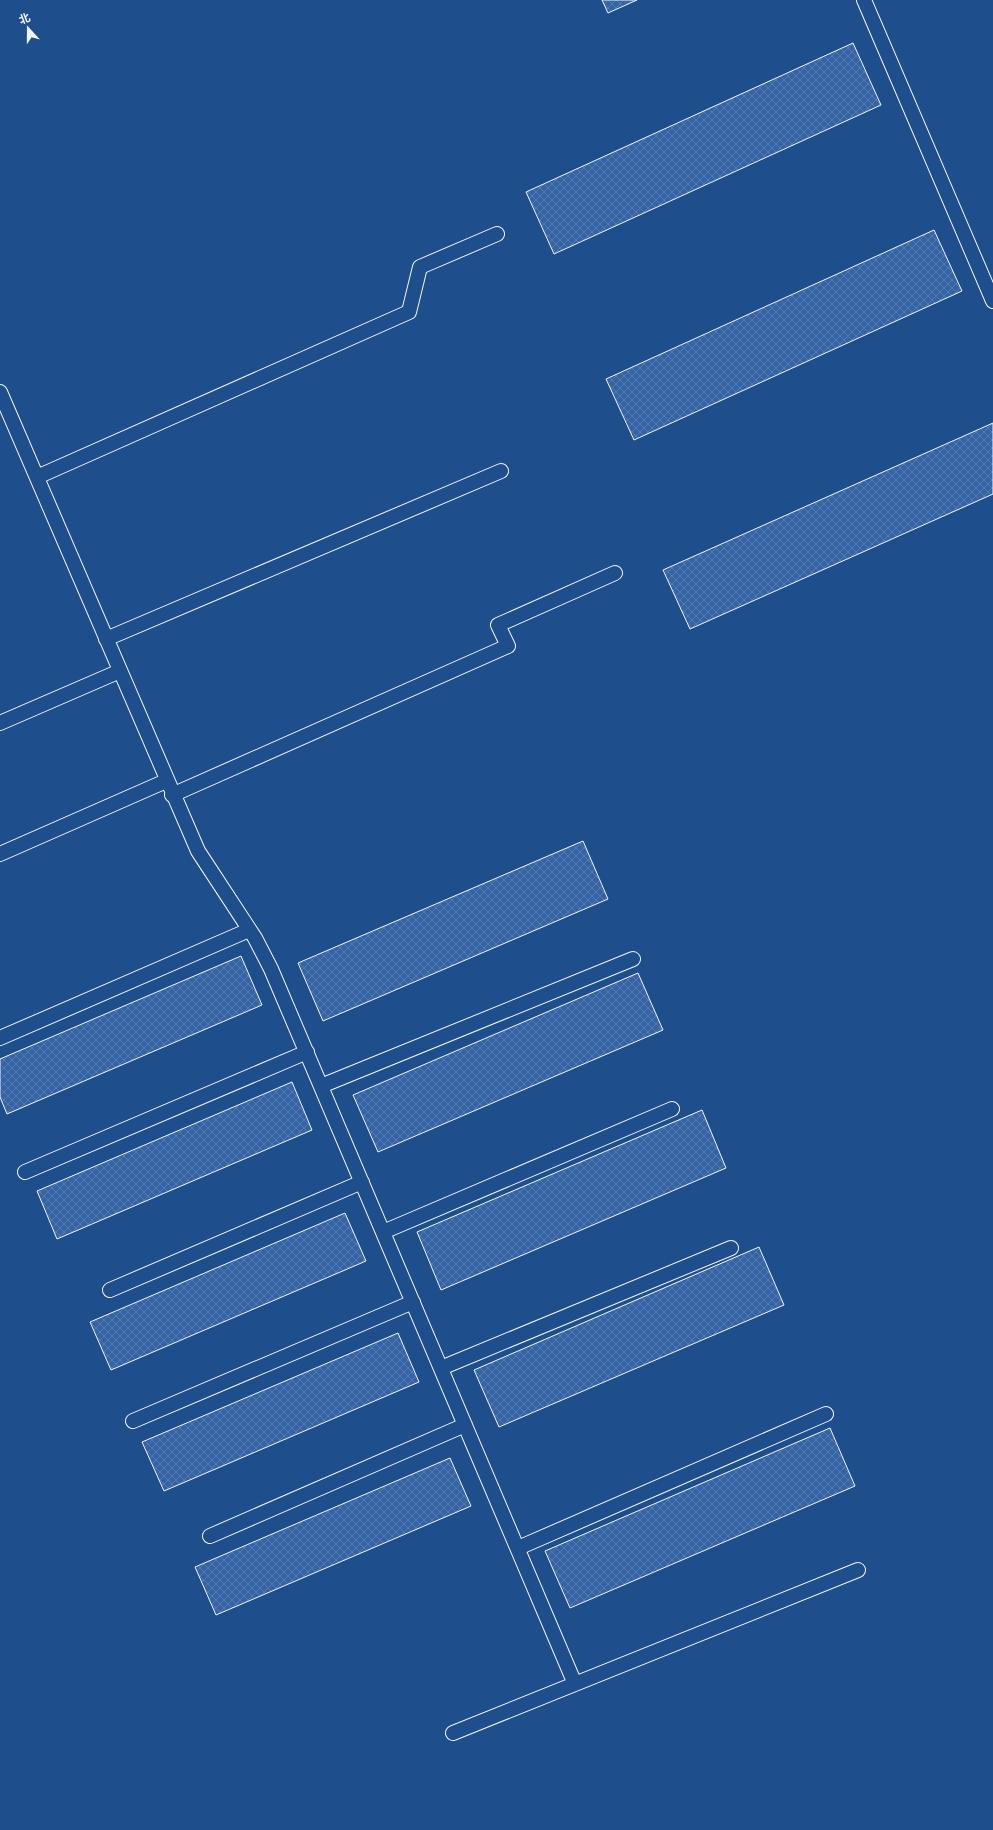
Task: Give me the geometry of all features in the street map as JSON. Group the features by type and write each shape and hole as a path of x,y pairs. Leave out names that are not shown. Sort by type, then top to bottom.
{"lane":[{"path":"864,0 993,302"},
{"path":"37,477 408,312 420,267 497,234"},
{"path":"0,392 172,795 198,851 249,930 271,968 575,1684"},
{"path":"106,639 501,470"},
{"path":"172,795 508,646 498,625 615,573"},
{"path":"0,723 120,671"},
{"path":"0,854 166,781"},
{"path":"0,1038 249,930"},
{"path":"321,1086 633,959"},
{"path":"25,1172 307,1052"},
{"path":"383,1232 672,1109"},
{"path":"110,1290 362,1182"},
{"path":"441,1368 731,1248"},
{"path":"132,1421 413,1302"},
{"path":"518,1548 826,1414"},
{"path":"210,1536 465,1425"},
{"path":"453,1733 858,1570"}],"building":[{"path":"602,0 637,0 608,13"},
{"path":"853,43 881,105 554,254 526,192"},
{"path":"934,230 962,291 634,440 606,379"},
{"path":"993,423 993,494 690,629 663,570"},
{"path":"583,841 608,899 323,1021 298,963"},
{"path":"241,956 262,1005 7,1114 0,1097 0,1059"},
{"path":"638,973 663,1030 378,1152 353,1095"},
{"path":"292,1082 312,1130 57,1239 37,1191"},
{"path":"702,1110 726,1168 441,1290 417,1232"},
{"path":"345,1213 366,1261 111,1370 90,1322"},
{"path":"759,1247 784,1305 499,1427 474,1370"},
{"path":"398,1333 419,1382 164,1491 142,1442"},
{"path":"830,1428 855,1486 570,1608 545,1551"},
{"path":"450,1458 471,1506 216,1615 195,1567"}]}
